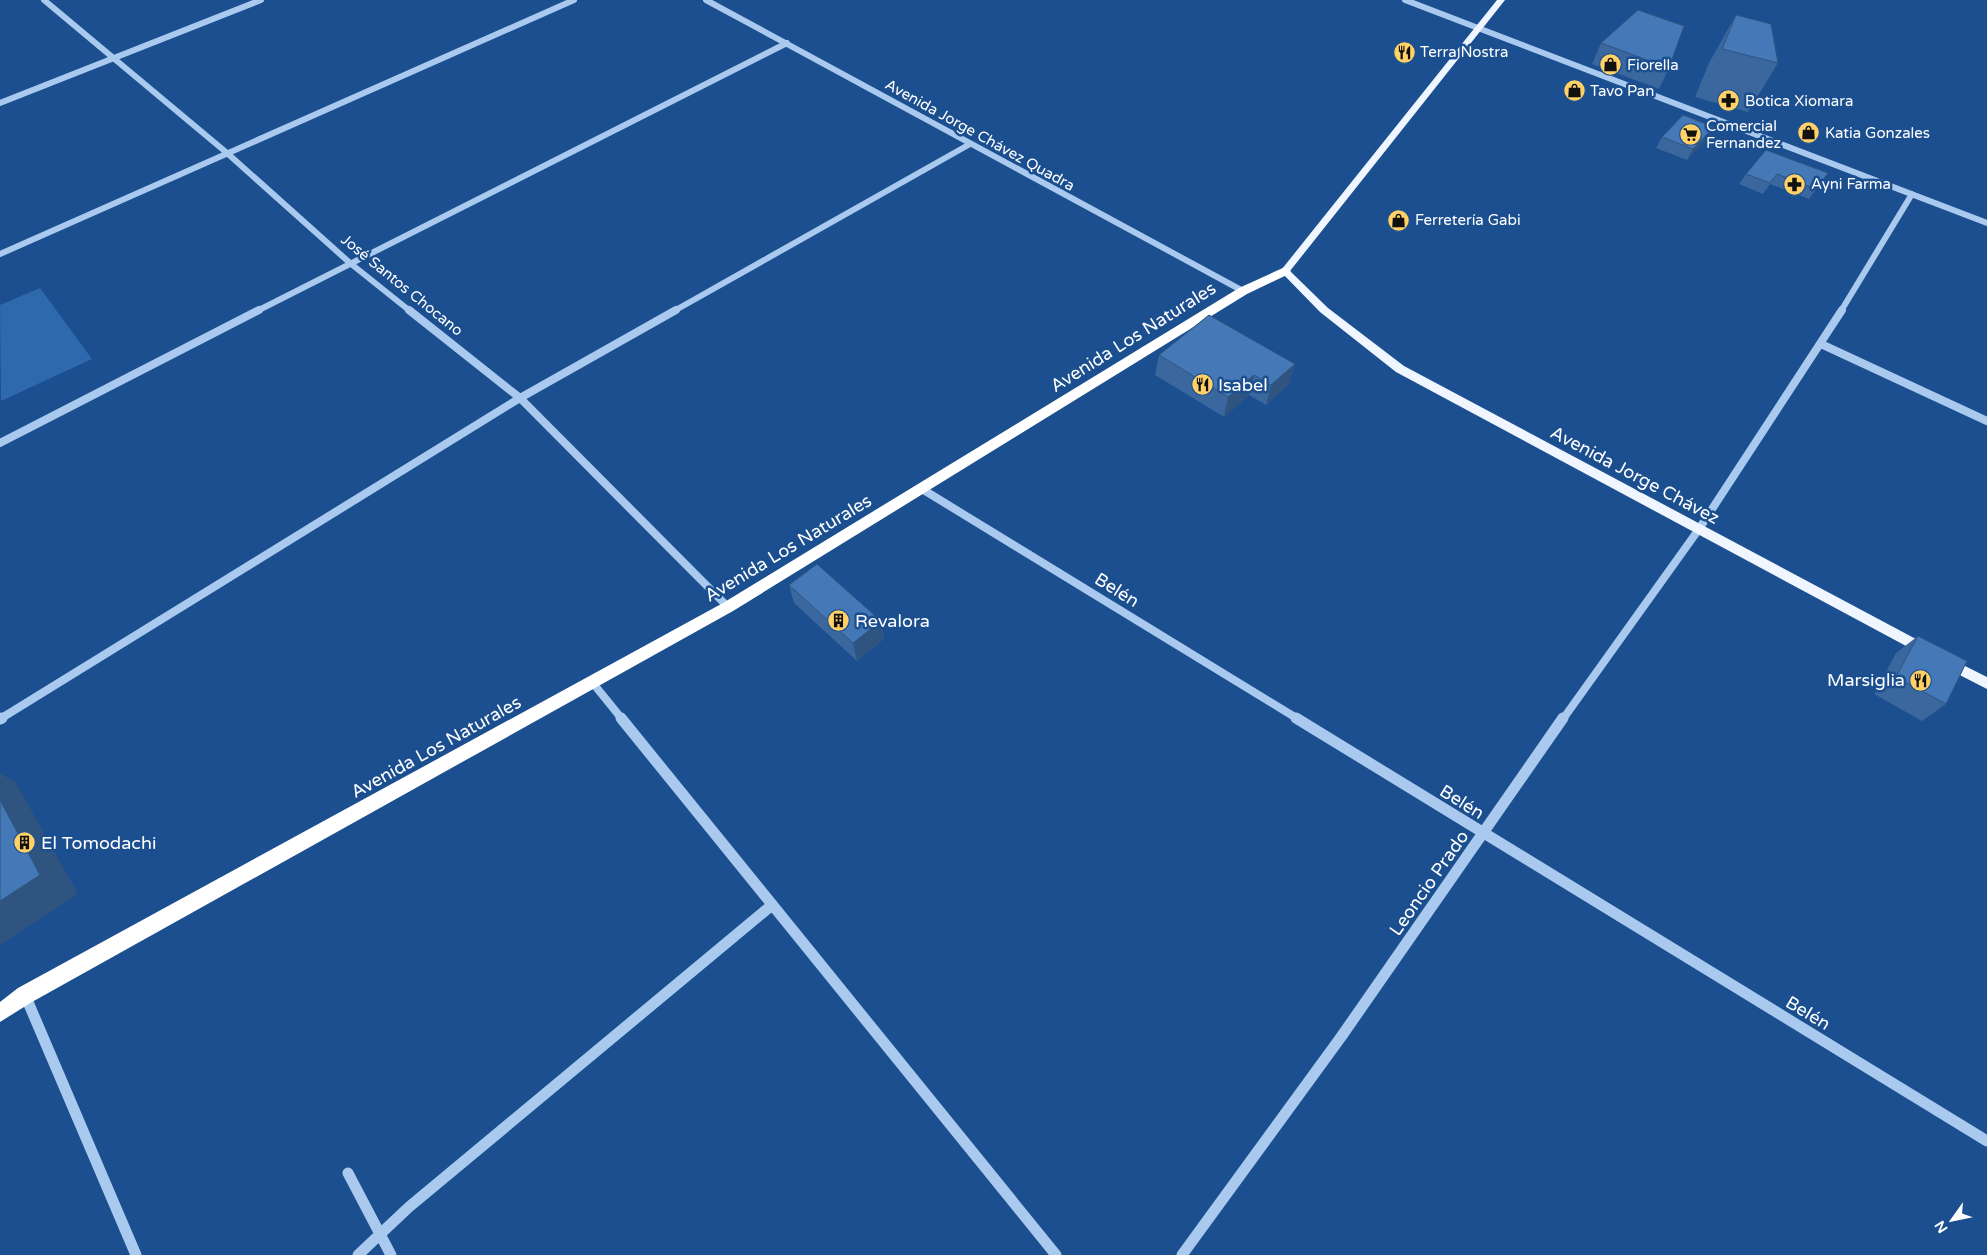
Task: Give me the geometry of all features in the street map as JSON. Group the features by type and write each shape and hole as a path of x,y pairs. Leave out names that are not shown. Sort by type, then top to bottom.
{"highway":[{"name":"Avenida Los Naturales","path":"0,1013 25,995 728,607 1243,292 1285,271"}],"main road":[{"name":"Avenida Los Naturales","path":"1285,271 1501,0"},
{"name":"Avenida Jorge Chávez","path":"1285,271 1324,310 1400,369 1987,683"}],"street":[{"name":"José Santos Chocano","path":"44,0 227,153 350,263 520,398 728,607"},
{"path":"0,103 261,0"},
{"path":"0,254 574,0"},
{"name":"Avenida Jorge Chávez Quadra","path":"706,0 1243,292"},
{"path":"1405,0 1987,223"},
{"path":"0,443 350,263 787,43"},
{"path":"0,719 520,398 970,144"},
{"name":"Leoncio Prado","path":"1182,1255 1341,1037 1585,687 1699,529 1821,344 1912,194"},
{"path":"1821,344 1987,421"},
{"name":"Belén","path":"922,490 1987,1141"},
{"path":"592,682 1056,1255"},
{"path":"358,1255 409,1208 772,905"},
{"path":"25,995 136,1255"},
{"path":"348,1173 391,1255"}],"shaded area":[{"path":"40,288 92,359 1,401 0,305"}],"building":[{"path":"1638,10 1684,26 1669,68 1601,43"},
{"path":"1736,15 1771,24 1778,63 1722,49"},
{"path":"1683,115 1714,127 1693,149 1662,137"},
{"path":"1766,150 1828,173 1816,189 1777,174 1770,183 1746,174"},
{"path":"1209,315 1295,364 1271,385 1254,375 1228,397 1159,355"},
{"path":"817,564 881,621 853,643 789,585"},
{"path":"1918,636 1967,661 1946,704 1896,677"},
{"path":"0,800 40,875 0,901"}],"place":[{"name":"Terra Nostra","path":"1404,52"},
{"name":"Fiorella","path":"1611,65"},
{"name":"Tavo Pan","path":"1574,91"},
{"name":"Botica Xiomara","path":"1729,101"},
{"name":"Katia Gonzales","path":"1809,133"},
{"name":"Comercial Fernandez","path":"1690,135"},
{"name":"Ayni Farma","path":"1795,184"},
{"name":"Ferretería Gabi","path":"1399,220"},
{"name":"Isabel","path":"1202,385"},
{"name":"Revalora","path":"839,621"},
{"name":"Marsiglia","path":"1921,680"},
{"name":"El Tomodachi","path":"25,843"}]}
